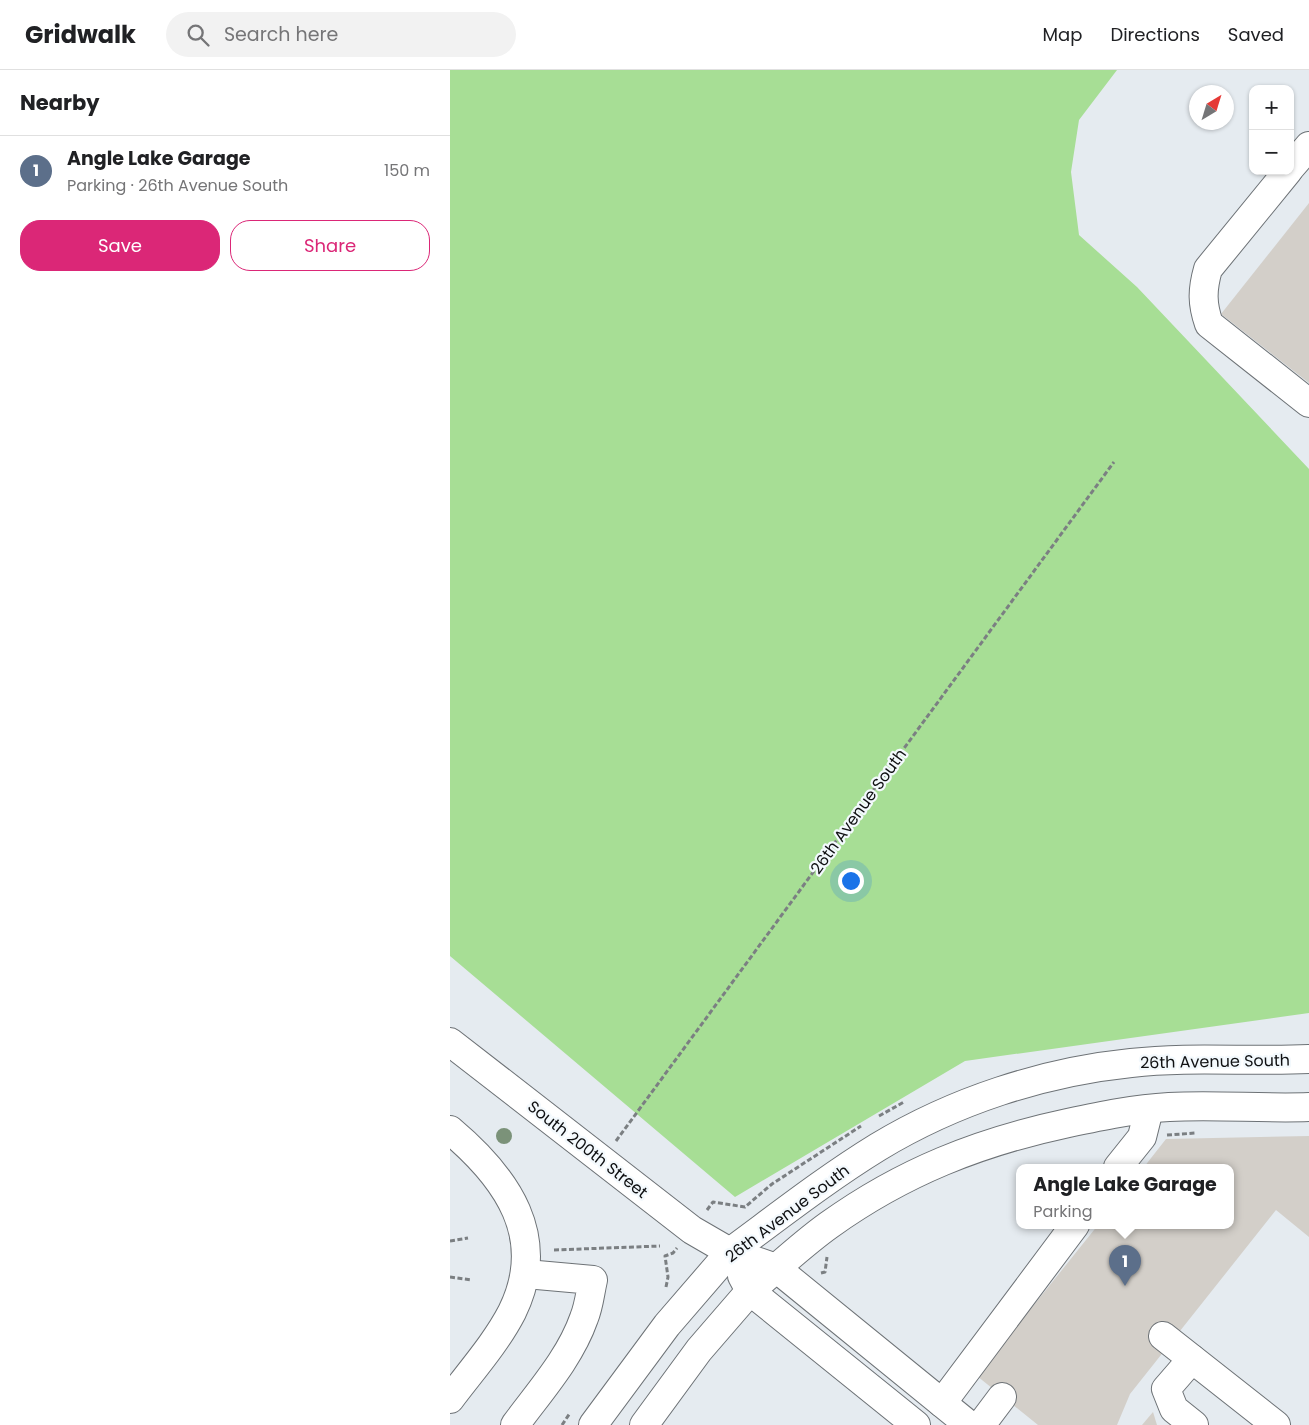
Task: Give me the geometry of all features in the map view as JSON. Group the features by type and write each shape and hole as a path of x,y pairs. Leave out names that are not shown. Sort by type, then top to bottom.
{"main road":[{"path":"1294,164 1309,146"},
{"path":"1285,175 1208,269 1202,287 1203,306 1209,324 1309,403"},
{"name":"South 200th Street","path":"450,1042 692,1230 730,1252 776,1268 969,1425"},
{"name":"26th Avenue South","path":"593,1425 667,1325 730,1252 782,1212 880,1147 944,1113 998,1092 1091,1069 1131,1063 1166,1060 1262,1061 1309,1059"},
{"path":"644,1425 714,1331 750,1291 776,1268 847,1213 901,1180 956,1155 1017,1134 1127,1111 1202,1106 1309,1107"},
{"path":"1120,1164 1142,1136 1149,1109"},
{"path":"450,1130 487,1164 503,1184 515,1205 526,1249 526,1274 520,1295 508,1319 450,1400"},
{"path":"942,1402 1072,1229"},
{"path":"730,1252 750,1291 916,1425"},
{"path":"515,1425 563,1359 575,1338 585,1318 593,1280 526,1274"},
{"path":"1163,1336 1276,1425"},
{"path":"1192,1359 1166,1389 1174,1409 1194,1425"},
{"path":"981,1425 1002,1397"}],"path":[{"name":"26th Avenue South","path":"602,1160 1114,462"},
{"path":"1142,1136 1200,1132"},
{"path":"708,1209 713,1202 745,1207"},
{"path":"450,1241 468,1238"},
{"path":"570,1249 660,1246"},
{"path":"825,1272 827,1251"},
{"path":"668,1277 665,1256 673,1253"},
{"path":"450,1277 472,1280"}],"green space":[{"path":"450,70 1117,70 1079,120 1071,172 1079,235 1137,287 1309,469 1309,1013 965,1061 735,1197 450,956"}],"building":[{"path":"1309,203 1309,383 1221,314"},
{"path":"1309,1136 1309,1237 1276,1210 1130,1394 1117,1425 1038,1425 977,1376 1095,1229 1234,1229 1234,1164 1146,1164 1166,1139"},
{"path":"1153,1412 1157,1425 1142,1425"}],"place":[{"name":"Angle Lake Garage","path":"1125,1286"}]}
